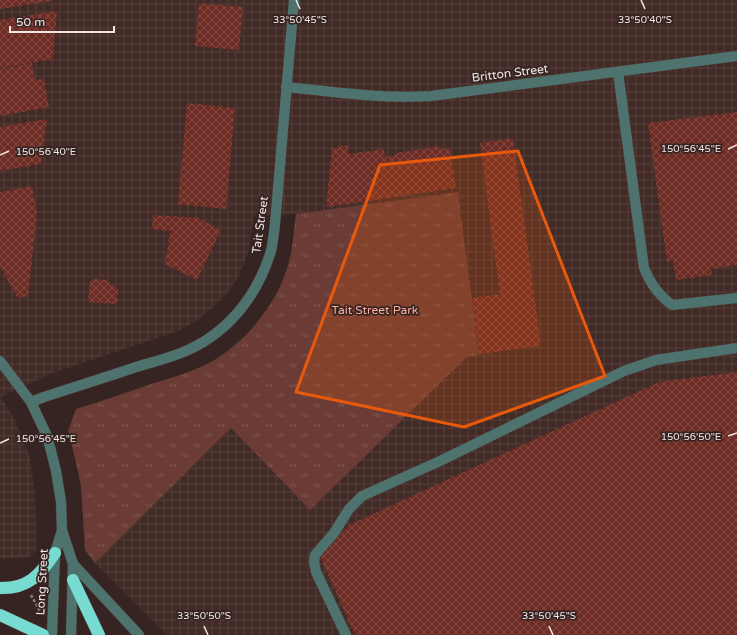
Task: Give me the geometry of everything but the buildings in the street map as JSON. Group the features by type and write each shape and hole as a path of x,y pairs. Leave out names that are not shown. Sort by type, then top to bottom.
{"highway":[{"path":"0,588 14,588 24,585 44,569 54,554"},
{"path":"73,580 98,635"},
{"path":"0,615 43,635"}],"street":[{"name":"Tait Street","path":"31,402 187,350 217,333 244,306 256,288 264,272 272,249 294,0"},
{"name":"Britton Street","path":"286,87 381,97 407,98 737,56"},
{"path":"618,72 644,268 650,282 664,299 672,305 737,298"},
{"path":"346,635 316,572 314,562 316,555 334,533 349,509 362,496 440,461 624,371 656,360 737,348"},
{"name":"Long Street","path":"0,361 31,402 47,436 53,458 60,502 62,530 72,564 73,580 71,635"},
{"name":"Long Street","path":"52,635 54,554 62,530"},
{"path":"72,564 139,635"}],"path":[{"path":"31,595 42,616"}],"highlighted area":[{"path":"518,151 605,376 464,427 296,392 380,165"}],"shaded area":[{"path":"0,0 737,0 737,635 167,635 95,563 231,428 310,509 467,357 479,354 458,192 296,214 254,215 248,253 239,276 228,292 215,306 200,318 181,330 50,374 1,397 15,420 30,457 35,493 36,551 30,557 0,559"}],"green space":[{"name":"Tait Street Park","path":"458,192 479,355 467,357 310,510 231,428 95,563 85,550 81,487 68,431 76,409 196,369 211,362 237,343 249,332 269,306 284,277 289,262 296,214"}]}
